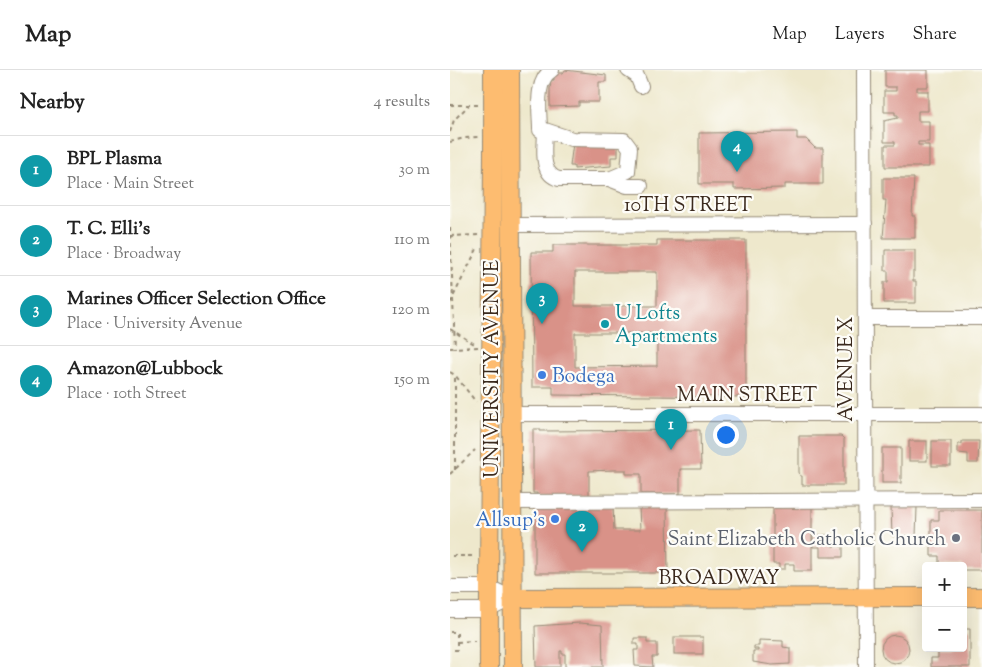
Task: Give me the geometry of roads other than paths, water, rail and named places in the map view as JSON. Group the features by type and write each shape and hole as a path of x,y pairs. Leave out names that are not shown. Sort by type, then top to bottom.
{"main road":[{"name":"UNIVERSITY AVENUE","path":"489,667 489,398 494,227 493,70"},
{"name":"UNIVERSITY AVENUE","path":"510,70 513,667"},
{"path":"967,598 982,597"},
{"name":"BROADWAY","path":"512,598 922,598"}],"street":[{"path":"540,130 542,82 544,76 552,70"},
{"path":"628,70 637,76 641,86"},
{"name":"AVENUE X","path":"864,70 866,667"},
{"path":"609,180 622,175 630,166 630,148 624,140 572,138 545,130 545,168 552,177 559,180 609,180 627,186 641,186"},
{"name":"10TH STREET","path":"512,224 865,224"},
{"path":"865,318 982,318"},
{"name":"MAIN STREET","path":"512,414 982,414"},
{"path":"512,502 982,500"},
{"name":"BROADWAY","path":"450,587 489,587 512,598"},
{"name":"BROADWAY","path":"450,610 489,610 512,598"}],"place":[{"name":"Amazon@Lubbock","path":"737,172"},
{"name":"Marines Officer Selection Office","path":"542,324"},
{"name":"U Lofts Apartments","path":"605,324"},
{"name":"Bodega","path":"542,375"},
{"name":"BPL Plasma","path":"671,450"},
{"name":"Allsup's","path":"555,519"},
{"name":"Saint Elizabeth Catholic Church","path":"956,538"},
{"name":"T. C. Elli's","path":"582,552"}]}
